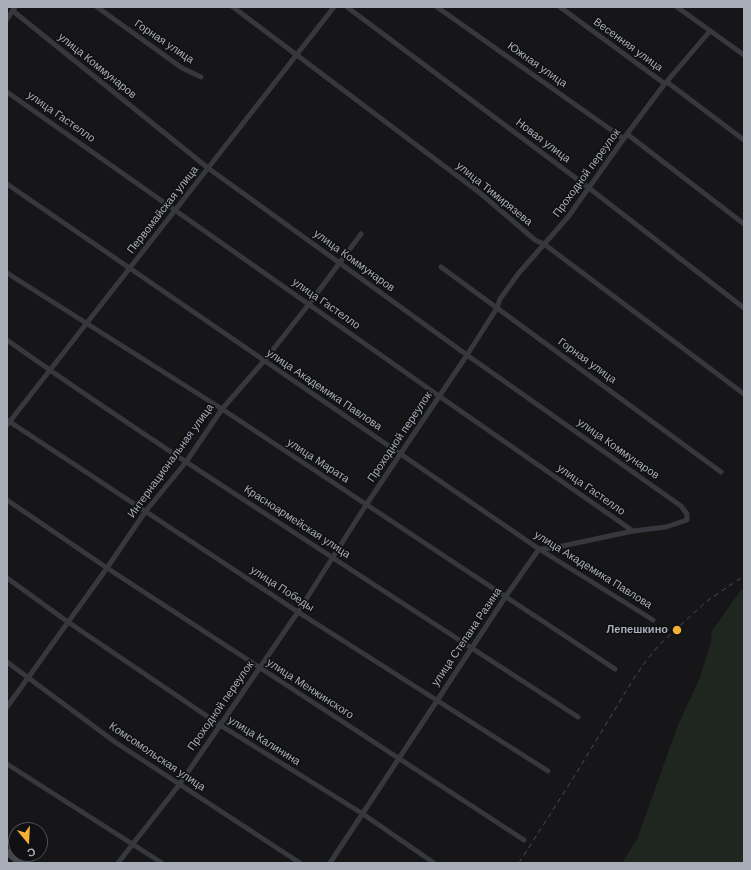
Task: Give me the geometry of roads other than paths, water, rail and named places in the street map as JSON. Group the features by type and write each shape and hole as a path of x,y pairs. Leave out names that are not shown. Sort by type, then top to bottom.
{"main road":[{"path":"7,852 21,863"}],"street":[{"name":"Горная улица","path":"97,7 182,68 201,77"},
{"name":"улица Тимирязева","path":"233,7 480,194 535,240 544,244 744,394"},
{"name":"Первомайская улица","path":"8,422 50,371 334,7"},
{"name":"Новая улица","path":"347,7 589,188 744,308"},
{"name":"Южная улица","path":"437,7 626,137 744,224"},
{"name":"Весенняя улица","path":"560,7 744,140"},
{"path":"677,7 744,55"},
{"path":"7,19 14,9"},
{"name":"улица Коммунаров","path":"14,9 208,168 467,355 681,506 687,514 687,520 666,527 633,531"},
{"name":"Проходной переулок","path":"118,863 179,785 298,612 366,505 467,355 497,308 500,299 518,274 568,217 666,83 710,31"},
{"name":"улица Гастелло","path":"7,92 438,396 633,531"},
{"name":"улица Академика Павлова","path":"7,184 540,549 654,620"},
{"name":"Интернациональная улица","path":"7,707 108,568 145,512 186,462 222,410 264,361 309,304 361,234"},
{"name":"Горная улица","path":"441,267 721,472"},
{"name":"улица Марата","path":"7,273 222,410 615,669"},
{"name":"Красноармейская улица","path":"7,340 50,371 186,462 578,717"},
{"name":"улица Победы","path":"8,422 298,612 548,771"},
{"name":"улица Менжинского","path":"7,500 260,668 524,840"},
{"path":"540,549 553,548 633,531"},
{"name":"улица Степана Разина","path":"330,863 400,759 471,648 540,549"},
{"name":"улица Калинина","path":"7,578 68,622 220,725 363,814 434,863"},
{"name":"Комсомольская улица","path":"7,662 115,742 300,863"},
{"path":"7,764 162,863"}],"railway":[{"path":"519,863 646,661 659,645 707,601 744,576"}],"place":[{"name":"Лепешкино","path":"677,630"}]}
